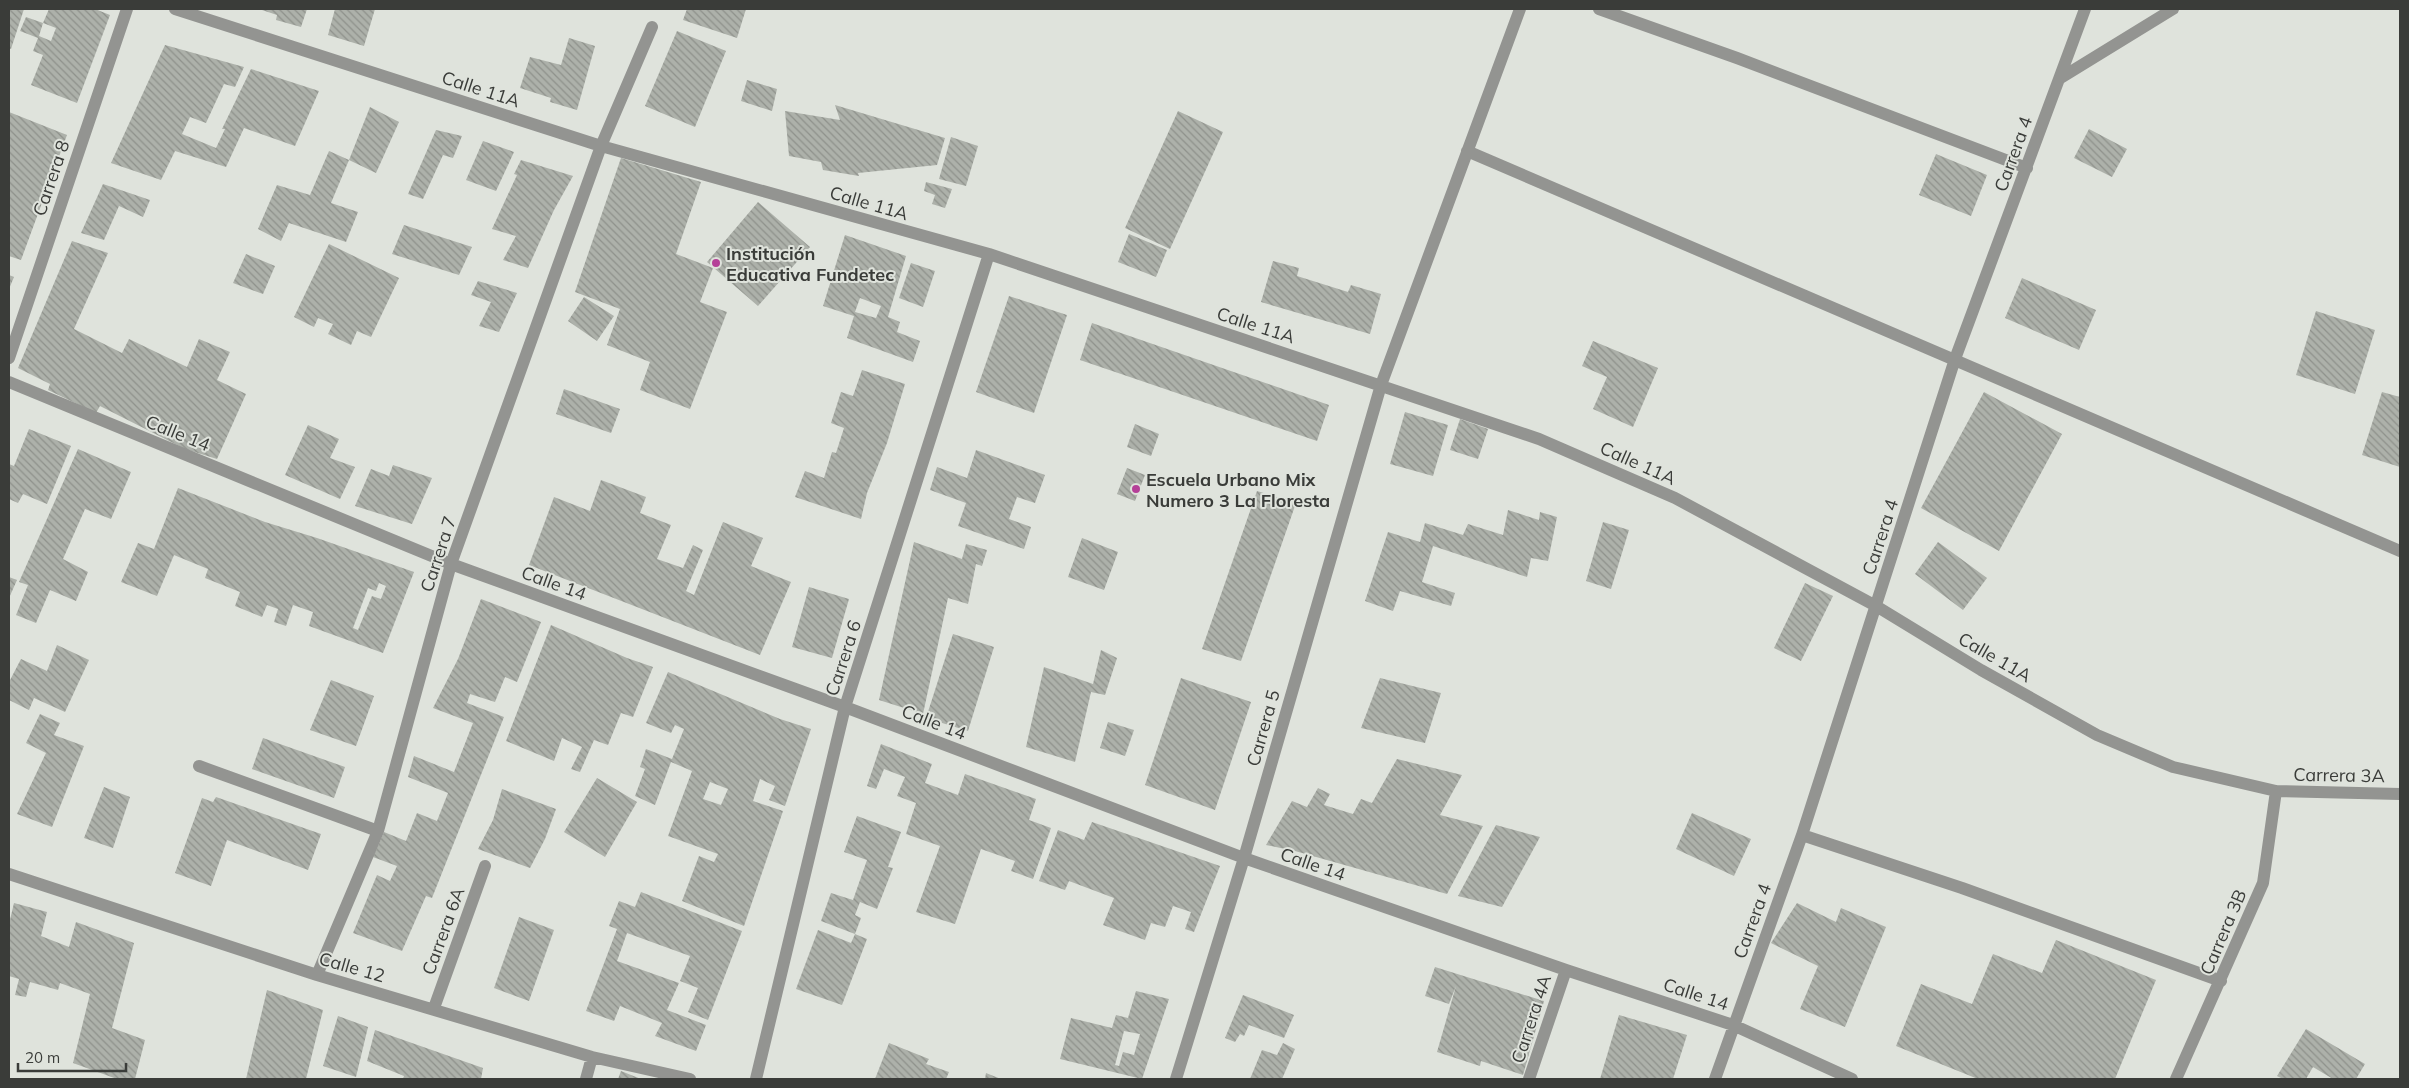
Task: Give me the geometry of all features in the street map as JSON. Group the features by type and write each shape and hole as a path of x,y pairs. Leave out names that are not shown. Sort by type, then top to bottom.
{"street":[{"name":"Carrera 8","path":"9,358 127,9"},
{"name":"Calle 11A","path":"175,9 601,146 990,254 1539,439 1675,498 1876,606 1981,670 2097,735 2173,767 2276,791"},
{"name":"Carrera 5","path":"1176,1079 1244,858 1381,385 1520,9"},
{"path":"1599,9 1737,58 2027,168"},
{"name":"Carrera 4","path":"1715,1079 1802,836 1954,359 2085,9"},
{"path":"2059,79 2173,9"},
{"name":"Carrera 7","path":"317,975 378,831 451,564 601,146 652,26"},
{"path":"1467,151 2400,551"},
{"name":"Carrera 6","path":"756,1079 845,708 990,254"},
{"name":"Calle 14","path":"9,382 451,564 845,708 1244,858 1566,970 1734,1025 1852,1079"},
{"path":"199,766 378,831"},
{"name":"Carrera 3A","path":"2276,791 2400,794"},
{"name":"Carrera 3B","path":"2176,1079 2263,883 2276,791"},
{"path":"1802,836 1962,888 2221,981"},
{"name":"Carrera 6A","path":"434,1008 485,866"},
{"name":"Calle 12","path":"9,874 317,975 434,1008 592,1057 690,1079"},
{"name":"Carrera 4A","path":"1529,1079 1566,970"},
{"path":"586,1079 592,1057"}],"building":[{"path":"9,9 24,9 11,49 9,48"},
{"path":"49,9 95,9 110,15 77,103 31,85 43,55 33,51 38,38 20,31 26,17 43,23","holes":["43,23 56,28 51,41 39,36"]},
{"path":"259,9 307,9 301,27 276,20 277,15"},
{"path":"335,9 375,9 364,46 328,35"},
{"path":"687,9 746,9 737,38 683,20"},
{"path":"677,31 726,51 695,127 645,106"},
{"path":"569,38 595,46 577,110 550,102 551,98 520,88 530,57 561,65"},
{"path":"165,45 244,67 235,87 224,84 206,123 190,117 182,134 216,148 225,129 222,129 251,69 319,91 295,146 244,128 226,167 175,151 161,180 111,163"},
{"path":"747,80 777,89 772,111 741,101"},
{"path":"835,105 945,138 937,165 858,173 859,176 823,170 821,162 789,156 785,111 840,120"},
{"path":"370,107 399,122 376,173 349,160"},
{"path":"1178,111 1223,132 1170,249 1125,228"},
{"path":"9,112 67,135 21,260 9,256"},
{"path":"2089,129 2127,149 2112,177 2074,158"},
{"path":"436,130 462,136 453,158 443,155 423,199 408,194"},
{"path":"951,137 978,146 966,186 939,179"},
{"path":"483,141 514,152 496,191 466,180"},
{"path":"329,151 349,160 331,203 358,212 346,242 289,223 281,241 258,229 277,185 310,195"},
{"path":"1936,154 1987,175 1971,216 1919,195"},
{"path":"621,158 701,182 676,254 713,268 700,302 727,312 690,409 640,390 650,362 607,345 620,309 575,292"},
{"path":"521,160 573,176 554,210 528,268 503,260 516,236 492,229 517,175 514,174"},
{"path":"926,182 952,189 945,208 932,204 935,195 924,191"},
{"path":"103,184 150,200 143,217 119,206 104,240 81,233"},
{"path":"758,202 810,247 758,306 707,262"},
{"path":"404,225 472,247 459,275 392,254"},
{"path":"1129,234 1167,250 1156,277 1118,262"},
{"path":"845,235 906,256 888,317 900,322 897,332 920,341 913,362 847,338 854,316 823,306","holes":["860,298 881,306 876,318 855,312"]},
{"path":"72,241 108,253 74,329 122,353 129,339 187,367 199,339 230,352 217,380 246,394 217,459 185,449 100,406 96,413 48,390 50,384 18,368"},
{"path":"329,244 399,278 371,337 357,331 351,345 328,334 333,324 318,318 314,327 294,317"},
{"path":"246,254 275,266 263,294 233,283"},
{"path":"1273,261 1299,268 1297,276 1348,292 1351,285 1381,294 1370,334 1261,302"},
{"path":"911,263 935,271 923,307 899,298"},
{"path":"9,275 14,277 9,289"},
{"path":"2022,278 2096,310 2079,350 2005,318"},
{"path":"478,281 517,293 499,332 479,326 491,302 471,295"},
{"path":"1009,296 1067,315 1034,413 976,392"},
{"path":"584,297 614,316 597,341 568,321"},
{"path":"2316,311 2375,330 2355,394 2296,375"},
{"path":"1092,323 1329,405 1317,441 1080,360"},
{"path":"1593,341 1658,368 1633,427 1593,409 1607,377 1582,366"},
{"path":"862,370 905,384 887,443 867,493 861,519 795,497 805,471 824,478 832,452 836,453 844,428 831,423 841,392 853,396"},
{"path":"564,389 620,409 611,433 556,414"},
{"path":"1984,392 2062,434 1999,551 1921,508"},
{"path":"2382,392 2400,397 2400,467 2362,455"},
{"path":"1405,412 1448,425 1433,476 1390,464"},
{"path":"1460,419 1488,429 1478,459 1450,450"},
{"path":"1135,424 1159,434 1151,456 1127,447"},
{"path":"308,425 339,439 330,458 355,467 340,499 285,475"},
{"path":"29,429 71,446 47,504 23,494 18,503 9,499 9,464 14,466"},
{"path":"78,449 131,472 111,519 85,509 63,559 88,572 76,601 50,590 36,623 16,615 28,585 19,582"},
{"path":"976,450 1045,475 1035,503 1017,497 1009,519 1031,527 1024,549 958,526 966,503 930,490 937,467 967,478"},
{"path":"393,465 432,478 412,524 355,506 371,469 389,476"},
{"path":"1127,468 1145,475 1135,501 1117,494"},
{"path":"601,480 646,497 640,513 671,525 657,559 683,568 693,545 703,550 686,591 694,595 723,522 763,538 751,566 791,582 760,655 529,565 554,497 590,511"},
{"path":"178,488 265,522 414,572 383,653 309,626 313,612 293,605 286,626 274,622 278,609 267,605 262,617 235,606 240,592 205,578 208,569 174,555 157,596 121,582 138,543 154,549","holes":["379,583 386,586 381,599 372,596 358,630 353,628 368,588 376,591"]},
{"path":"1257,491 1296,503 1241,661 1202,649"},
{"path":"1508,510 1539,520 1540,512 1557,517 1548,561 1531,558 1527,577 1433,546 1422,582 1455,593 1451,606 1400,591 1393,611 1365,601 1388,532 1420,542 1425,523 1463,535 1468,524 1503,535"},
{"path":"1603,522 1629,530 1611,589 1586,581"},
{"path":"1082,538 1118,552 1104,590 1068,577"},
{"path":"914,542 962,559 966,544 987,550 982,566 976,564 968,604 948,598 923,714 879,700"},
{"path":"1938,542 1987,578 1963,610 1915,574"},
{"path":"9,577 17,580 9,598"},
{"path":"1805,583 1833,596 1801,661 1774,648"},
{"path":"809,587 849,599 832,658 792,647"},
{"path":"481,599 541,622 517,682 505,677 495,702 470,694 467,703 504,717 432,898 426,896 402,951 353,933 377,875 390,881 397,866 373,857 384,832 406,841 417,813 437,821 448,793 408,777 414,756 454,772 473,723 433,708 458,659"},
{"path":"551,625 627,658 653,667 633,717 621,713 608,745 594,740 580,772 571,769 582,747 562,738 554,761 506,741"},
{"path":"953,634 994,647 968,731 926,718"},
{"path":"57,645 89,660 65,712 34,698 29,710 9,700 9,682 21,659 47,671"},
{"path":"1101,650 1117,658 1105,695 1091,692 1075,762 1026,747 1044,667 1093,684"},
{"path":"668,672 780,719 811,729 785,806 769,800 775,786 760,779 753,801 783,811 744,926 682,901 699,856 714,862 718,854 668,836 692,771 671,762 655,805 635,796 645,769 640,767 646,749 672,759 684,729 675,725 671,733 646,723","holes":["710,782 728,789 721,805 703,799"]},
{"path":"1181,678 1251,702 1215,810 1145,785"},
{"path":"1380,678 1441,693 1425,743 1361,728"},
{"path":"331,680 374,696 356,746 310,730"},
{"path":"40,714 60,723 54,735 84,746 52,827 17,814 46,753 26,743"},
{"path":"1108,722 1134,730 1125,756 1100,748"},
{"path":"263,738 345,767 334,798 252,769"},
{"path":"881,744 932,764 925,783 958,795 965,774 1036,799 1029,820 1051,828 1033,879 1011,871 1015,861 981,849 955,924 916,912 940,846 906,834 916,803 897,796 905,777 884,769 876,789 867,786"},
{"path":"1397,759 1462,775 1440,815 1483,826 1447,894 1295,851 1266,845 1292,801 1307,807 1318,788 1330,794 1324,805 1353,814 1361,799 1372,803"},
{"path":"597,778 637,802 605,857 564,832"},
{"path":"104,787 130,797 113,848 84,838"},
{"path":"502,789 556,809 545,839 530,868 478,849 493,820"},
{"path":"216,797 321,834 308,870 227,840 211,886 175,873 202,798 213,802"},
{"path":"1692,813 1751,839 1734,876 1676,849"},
{"path":"857,816 901,832 888,867 893,868 877,909 860,902 855,915 861,918 855,934 821,921 831,893 853,900 867,860 844,852"},
{"path":"1092,822 1220,866 1194,932 1185,929 1191,912 1173,906 1165,927 1151,923 1145,940 1103,925 1114,898 1069,881 1065,890 1039,881 1058,830 1084,840"},
{"path":"1496,825 1540,837 1502,907 1458,896"},
{"path":"641,892 742,931 708,1020 688,1012 698,988 680,981 690,956 627,933 617,961 679,983 667,1010 706,1025 696,1051 655,1036 662,1023 620,1006 614,1021 586,1011 617,929 609,926 619,901 635,907"},
{"path":"14,903 47,912 41,936 69,947 76,922 134,943 112,1028 145,1040 135,1079 117,1079 73,1063 90,994 60,983 58,990 30,982 26,997 15,995 19,979 9,976 9,924"},
{"path":"1797,903 1836,922 1841,908 1886,927 1845,1027 1800,1009 1818,966 1771,943"},
{"path":"519,917 554,930 529,1001 494,988"},
{"path":"818,930 851,943 855,934 867,939 842,1005 796,989"},
{"path":"2056,940 2156,980 2115,1079 1978,1079 1896,1046 1921,984 1972,1004 1993,954 2042,973"},
{"path":"1435,967 1544,1001 1523,1075 1481,1061 1480,1066 1437,1052 1456,986 1449,1004 1425,996"},
{"path":"267,990 323,1010 306,1079 246,1079"},
{"path":"1136,991 1169,999 1142,1079 1060,1059 1071,1018 1112,1028 1116,1015 1128,1018","holes":["1124,1031 1140,1034 1134,1055 1123,1052 1119,1066 1115,1065"]},
{"path":"1243,995 1294,1015 1284,1038 1249,1025 1244,1036 1240,1034 1235,1042 1225,1038"},
{"path":"1619,1015 1687,1035 1673,1079 1600,1079"},
{"path":"338,1016 368,1027 356,1077 323,1066"},
{"path":"2306,1029 2365,1064 2356,1079 2333,1079 2313,1067 2306,1079 2283,1079 2277,1076"},
{"path":"375,1030 483,1068 481,1079 403,1079 404,1076 367,1061"},
{"path":"889,1043 929,1059 926,1064 949,1072 946,1079 875,1079"},
{"path":"1283,1043 1295,1049 1282,1079 1250,1079 1262,1050 1277,1055"},
{"path":"621,1071 641,1079 618,1079"},
{"path":"986,1073 1001,1079 985,1079"}],"place":[{"name":"Institución Educativa Fundetec","path":"716,263"},
{"name":"Escuela Urbano Mix Numero 3 La Floresta","path":"1136,489"}]}
